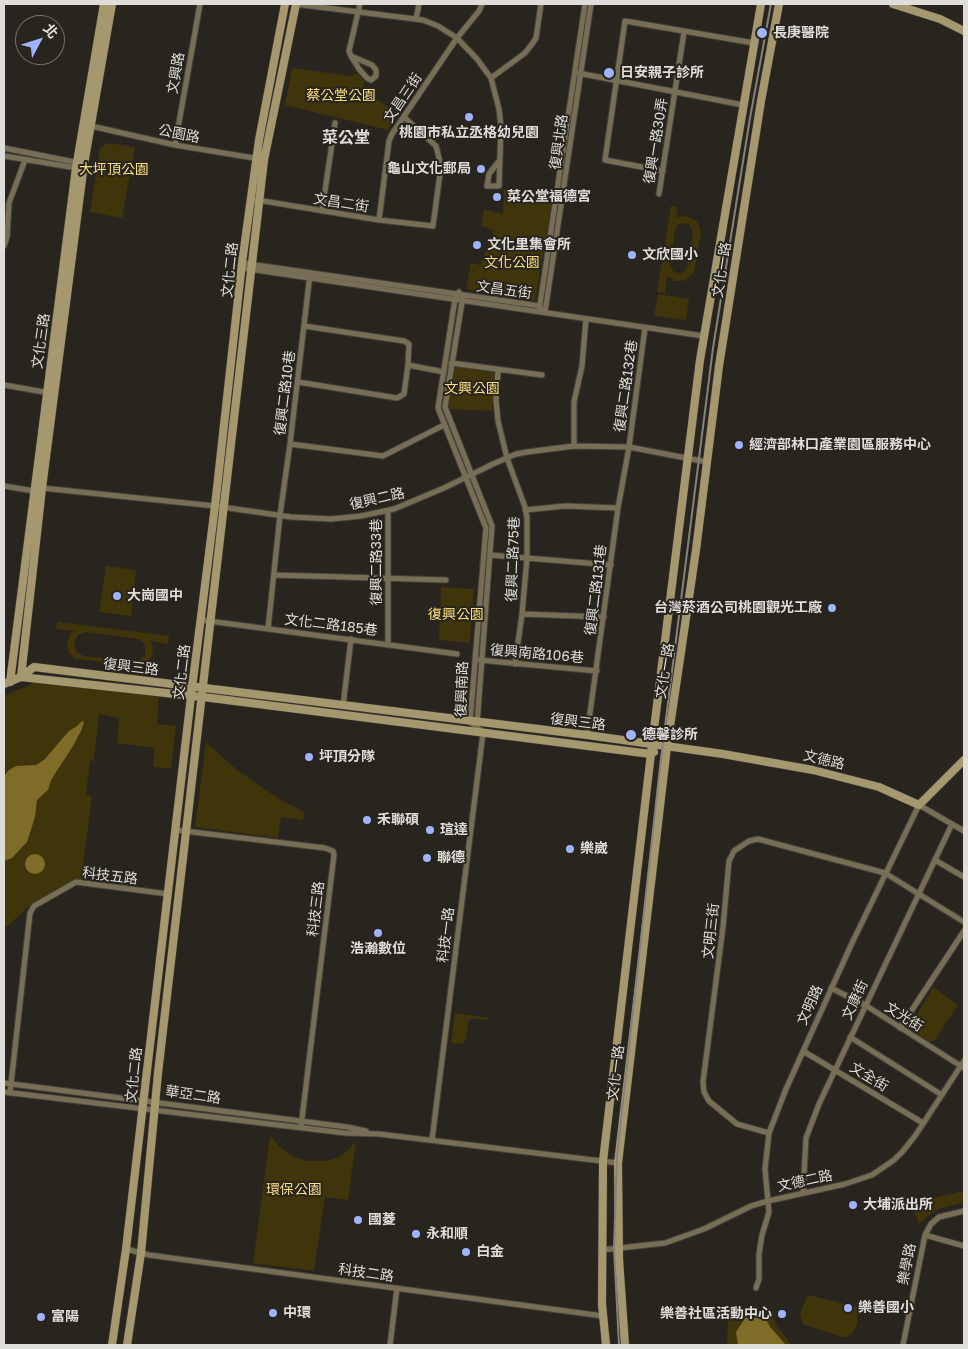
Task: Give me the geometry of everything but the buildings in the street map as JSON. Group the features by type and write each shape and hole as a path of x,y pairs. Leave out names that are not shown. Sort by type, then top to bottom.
{"street":[{"name":"文化三路","path":"21,677 51,393 80,166 104,4"},
{"name":"文化三路","path":"80,166 91,126 112,4"},
{"name":"文興路","path":"176,145 200,4"},
{"name":"文化二路","path":"112,1345 126,1249 192,688 201,620 220,507 252,266 255,200 260,159 285,4"},
{"path":"296,4 416,19 438,26 457,38 477,59 491,78 499,109 501,127 499,186 487,186 488,174 499,161"},
{"name":"文化二路","path":"260,159 296,4"},
{"path":"351,56 372,65 376,70 376,76 371,80 367,78 351,56 349,51 360,4"},
{"path":"416,19 420,4"},
{"name":"文昌三街","path":"379,220 389,140 457,38 479,12 482,4"},
{"path":"491,78 525,53 532,44 536,38 542,4"},
{"name":"復興北路","path":"541,310 578,73 585,4"},
{"name":"復興北路","path":"582,43 591,4"},
{"name":"文化一路","path":"606,1345 603,1316 603,1161 704,336 761,4"},
{"name":"文化一路","path":"625,1345 618,1249 618,1163 666,747 696,550 720,356 778,4"},
{"path":"894,4 940,19 964,32"},
{"path":"662,171 605,160 625,21 754,43"},
{"name":"復興一路30弄","path":"658,194 684,32"},
{"path":"578,73 743,105"},
{"name":"文昌二街","path":"255,200 379,220 432,226 441,166 436,146 404,117"},
{"path":"322,211 335,123"},
{"name":"公園路","path":"91,126 176,145 260,159"},
{"path":"4,148 80,166"},
{"path":"4,156 80,166"},
{"path":"4,246 7,237 9,203 25,160"},
{"name":"文化二路","path":"127,1345 141,1253 155,1106 210,621 242,265 255,200"},
{"name":"文昌五街","path":"242,265 459,296 586,319 704,336"},
{"name":"復興二路10巷","path":"268,629 280,515 310,276"},
{"name":"復興南路","path":"459,296 438,408 466,477 492,526 482,661 473,722"},
{"name":"復興南路","path":"459,296 453,364 445,407 471,474 486,528 474,660 473,722 483,733"},
{"path":"574,446 574,402 582,366 586,319"},
{"path":"298,382 397,398 404,394 408,365 409,344 404,341 304,326"},
{"name":"復興二路132巷","path":"629,447 645,328"},
{"path":"446,362 498,371 542,375"},
{"path":"408,365 444,372"},
{"name":"復興二路75巷","path":"498,371 496,400 498,421 507,458 527,518 527,558 515,664"},
{"path":"4,385 51,393"},
{"name":"文化三路","path":"7,683 34,491 51,393"},
{"path":"290,444 383,456 444,425"},
{"name":"復興二路","path":"42,488 330,519 388,511 411,503 507,458 527,452 574,446 629,447 707,462"},
{"name":"復興二路131巷","path":"587,736 618,508 629,447"},
{"path":"4,486 34,491 42,488"},
{"path":"525,510 565,506 618,508"},
{"name":"復興二路33巷","path":"388,511 388,644"},
{"path":"490,554 611,565"},
{"path":"274,576 446,580"},
{"path":"522,614 604,617"},
{"name":"文化二路185巷","path":"201,620 457,654"},
{"path":"343,706 352,639"},
{"name":"復興南路106巷","path":"474,660 597,671"},
{"name":"復興三路","path":"7,683 21,677 34,667 192,688 202,693 400,722 483,733 652,750"},
{"name":"復興三路","path":"21,677 191,696 202,693 343,706 587,736 652,750"},
{"path":"400,722 401,713"},
{"name":"科技一路","path":"432,1140 483,733"},
{"path":"652,750 666,747"},
{"name":"文德路","path":"666,747 723,754 813,770 879,787 919,805 964,832"},
{"name":"文明路","path":"756,1288 759,1279 759,1254 762,1235 769,1212 765,1169 769,1133 831,988 919,805 964,760"},
{"name":"文康街","path":"802,1193 806,1138 819,1104 952,824"},
{"name":"科技三路","path":"176,830 325,848 333,851 334,856 301,1124"},
{"name":"文明三街","path":"769,1133 737,1124 717,1110 704,1092 729,861 734,851 741,845 758,839 885,873 964,922"},
{"path":"935,860 964,877"},
{"name":"科技五路","path":"10,1092 30,913 34,906 76,882 168,894"},
{"path":"900,1028 964,931"},
{"name":"文光街","path":"831,988 865,1006 963,1065"},
{"path":"850,1037 942,1095"},
{"name":"文全街","path":"803,1051 923,1123"},
{"name":"文德二路","path":"602,1250 672,1241 704,1229 752,1206 852,1182 881,1170 903,1151 963,1065"},
{"name":"華亞二路","path":"4,1083 155,1106 301,1124 347,1127 379,1134 618,1163"},
{"name":"華亞二路","path":"4,1092 143,1104"},
{"name":"樂學路","path":"903,1345 925,1234 931,1224 939,1217 964,1210"},
{"path":"925,1234 964,1246"},
{"name":"科技二路","path":"126,1249 141,1253 603,1316"},
{"path":"390,1345 397,1288"}],"green space":[{"name":"蔡公堂公園","path":"292,68 351,76 358,73 364,82 363,89 399,115 388,130 285,105"},
{"name":"大坪頂公園","path":"108,143 135,147 122,218 90,212 100,148"},
{"name":"文化公園","path":"525,188 553,195 535,301 466,289 471,263 480,265 494,231 481,226 484,209 503,214 504,189 523,193"},
{"path":"671,206 678,207 676,217 687,216 696,221 701,233 694,272 686,280 680,281 674,281 667,276 665,293 657,292","holes":["683,223 689,224 693,232 687,267 684,272 678,273 673,271 670,266 675,230 678,225"]},
{"path":"658,294 689,299 686,320 654,316"},
{"name":"文興公園","path":"455,366 496,373 492,411 448,409"},
{"path":"106,566 136,570 131,616 99,612"},
{"name":"復興公園","path":"441,587 474,589 470,643 439,640"},
{"path":"58,622 169,636 168,644 151,641 152,656 147,662 139,666 76,659 69,653 67,645 70,634 74,631 55,629","holes":["87,632 138,639 145,646 145,655 136,661 83,656 76,651 74,642 78,635"]},
{"path":"38,681 159,697 157,724 176,726 171,769 153,767 154,748 117,743 119,718 99,714 94,760 90,761 86,794 92,796 81,880 75,879 33,903 6,927 4,924 4,696"},
{"path":"206,742 237,770 281,800 304,812 303,820 281,817 278,838 195,827"},
{"path":"933,987 958,1005 935,1040 929,1042 910,1026"},
{"path":"455,1013 489,1018 485,1020 475,1018 469,1020 464,1043 451,1043"},
{"name":"環保公園","path":"270,1135 280,1147 294,1157 308,1161 323,1161 337,1158 356,1141 348,1200 325,1197 314,1271 253,1263"},
{"path":"964,1191 964,1203 941,1208 919,1224 911,1203"},
{"path":"808,1295 862,1308 861,1314 857,1314 857,1324 853,1333 843,1337 804,1325 800,1313"},
{"path":"769,1309 776,1325 792,1345 727,1345 728,1321 734,1310"}],"shaded area":[{"path":"82,721 84,722 81,731 51,780 48,790 37,800 35,817 27,842 12,858 4,861 4,776 16,766 36,765 44,760 69,731"},
{"path":"35,854 42,857 45,864 42,871 35,874 28,871 25,864 28,857"},
{"path":"756,1312 765,1317 770,1327 786,1345 738,1345 736,1332 748,1314"}],"railway":[{"path":"619,1345 614,1248 617,1156 661,758 713,348 750,118 771,4"}],"place":[{"name":"長庚醫院","path":"762,33"},
{"name":"日安親子診所","path":"609,73"},
{"name":"桃園市私立丞格幼兒園","path":"469,117"},
{"name":"龜山文化郵局","path":"481,169"},
{"name":"菜公堂福德宮","path":"497,197"},
{"name":"文化里集會所","path":"477,245"},
{"name":"文欣國小","path":"632,255"},
{"name":"經濟部林口產業園區服務中心","path":"739,445"},
{"name":"大崗國中","path":"117,596"},
{"name":"台灣菸酒公司桃園觀光工廠","path":"832,608"},
{"name":"德馨診所","path":"631,735"},
{"name":"坪頂分隊","path":"309,757"},
{"name":"禾聯碩","path":"367,820"},
{"name":"瑄達","path":"430,830"},
{"name":"樂崴","path":"570,849"},
{"name":"聯德","path":"427,858"},
{"name":"浩瀚數位","path":"378,933"},
{"name":"大埔派出所","path":"853,1205"},
{"name":"國菱","path":"358,1220"},
{"name":"永和順","path":"416,1234"},
{"name":"白金","path":"466,1252"},
{"name":"樂善國小","path":"848,1308"},
{"name":"中環","path":"273,1313"},
{"name":"樂善社區活動中心","path":"782,1314"},
{"name":"富陽","path":"41,1317"}],"district":[{"name":"菜公堂","path":"346,138"}]}
